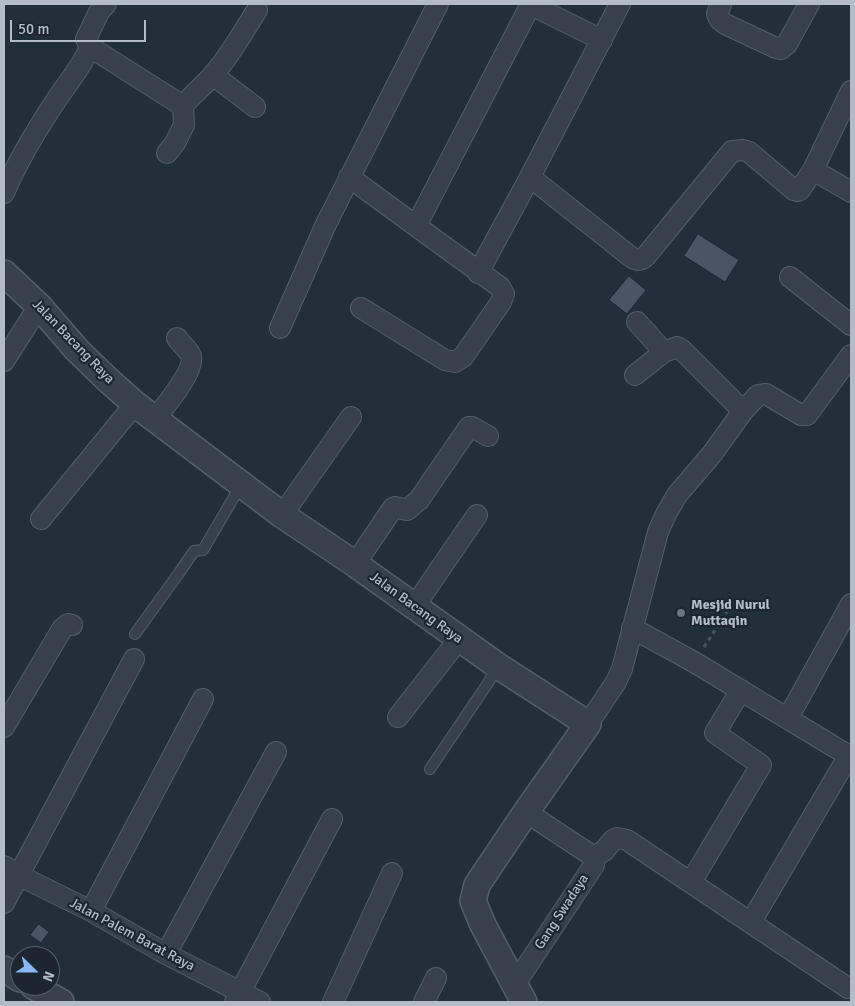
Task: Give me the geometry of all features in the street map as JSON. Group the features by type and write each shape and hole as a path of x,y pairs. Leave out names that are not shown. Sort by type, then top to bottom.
{"street":[{"path":"106,4 99,12 86,39 90,47 183,106"},
{"path":"280,328 326,224 438,4"},
{"path":"416,226 530,4 602,40"},
{"path":"478,273 620,4"},
{"path":"721,4 717,14 725,24 781,49 787,44 809,4"},
{"path":"167,153 184,125 183,106 214,75 257,10"},
{"path":"4,193 27,148 58,97 86,58 90,47"},
{"path":"214,75 255,107"},
{"path":"530,177 631,258 643,259 732,151 743,150 749,152 796,191 802,189 851,94"},
{"path":"813,170 851,192"},
{"path":"350,177 478,273 500,287 504,294 501,302 463,356 455,362 445,360 362,308"},
{"name":"Jalan Bacang Raya","path":"4,273 39,306 77,350 135,404 282,515 355,564 498,666 588,724"},
{"path":"790,277 851,325"},
{"path":"4,360 39,306"},
{"path":"637,322 664,352"},
{"path":"155,419 191,368 190,354 177,338"},
{"path":"635,375 664,352 677,347 744,410"},
{"path":"520,993 483,925 473,901 477,885 616,682 622,669 658,532 666,514 677,495 758,395 764,394 802,415 807,415 851,355"},
{"path":"41,518 135,404"},
{"path":"282,515 351,417"},
{"path":"355,564 394,507 407,510 419,500 469,427 488,436"},
{"path":"414,607 477,516"},
{"path":"788,718 851,604"},
{"path":"4,727 62,629 68,624 72,625"},
{"path":"632,628 694,662 850,756 751,922"},
{"path":"398,717 459,639"},
{"path":"4,903 11,870 134,659"},
{"path":"691,882 761,765 715,733 741,690"},
{"path":"91,912 203,699"},
{"path":"166,954 276,752"},
{"name":"Gang Swadaya","path":"520,993 594,865 593,857 582,848 526,812"},
{"path":"238,997 332,820"},
{"path":"593,857 604,850 613,840 617,838 627,840 751,922 846,991"},
{"name":"Jalan Palem Barat Raya","path":"11,870 91,912 238,997 260,1002"},
{"path":"333,1002 392,873"},
{"path":"424,1002 436,978"}],"lane":[{"path":"135,634 194,551 203,550 242,486"},
{"path":"430,768 498,666"}],"path":[{"path":"694,662 727,612"}],"building":[{"path":"698,234 739,260 725,282 684,256"},
{"path":"629,276 646,290 627,314 609,300"},
{"path":"39,924 49,932 41,943 30,935"}],"place":[{"name":"Mesjid Nurul Muttaqin","path":"681,613"}]}
